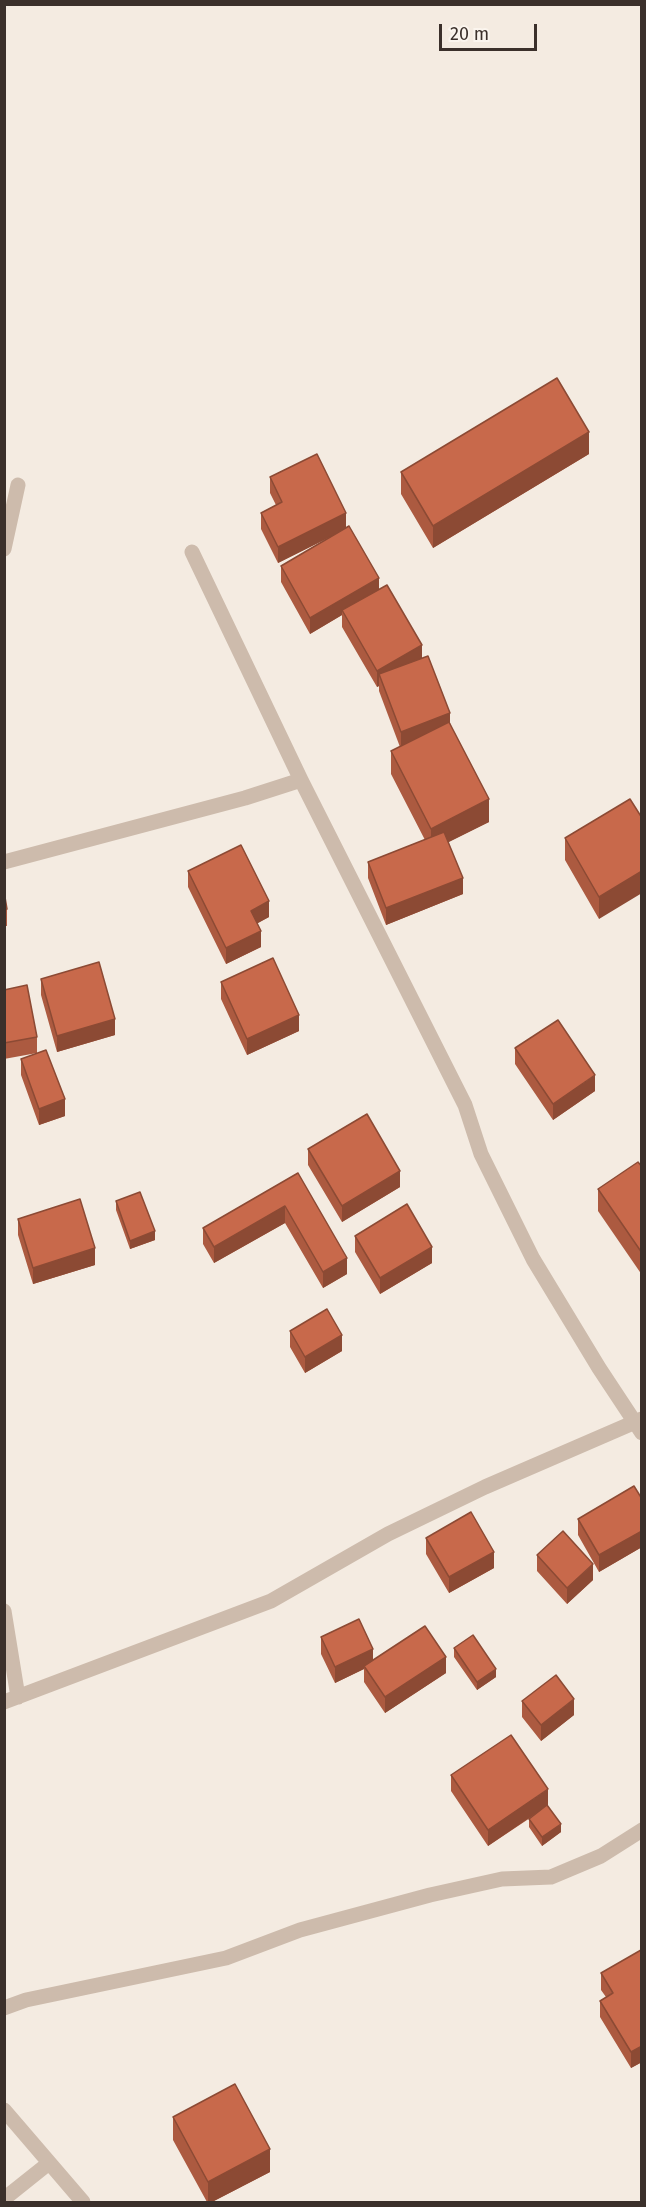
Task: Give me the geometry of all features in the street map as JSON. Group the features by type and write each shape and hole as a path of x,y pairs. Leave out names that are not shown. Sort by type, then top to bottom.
{"street":[{"path":"4,549 18,485"},
{"path":"4,1611 11,1700 272,1601 399,1528 484,1487 639,1425 599,1368 533,1260 481,1154 465,1106 301,780 192,552"},
{"path":"4,862 245,798 301,780"},
{"path":"4,2008 26,2000 226,1958 300,1930 430,1895 502,1880 551,1877 601,1856 642,1830"},
{"path":"4,2110 83,2202"},
{"path":"4,2199 49,2163"}],"building":[{"path":"557,378 589,432 433,526 401,472"},
{"path":"317,454 346,513 278,547 261,513 282,502 270,477"},
{"path":"349,526 379,578 310,618 281,566"},
{"path":"387,585 422,645 377,671 342,610"},
{"path":"428,656 450,713 401,732 379,674"},
{"path":"449,722 489,799 431,829 391,751"},
{"path":"630,799 642,818 642,871 599,897 565,838"},
{"path":"444,832 463,878 386,908 368,862"},
{"path":"241,845 269,901 251,911 261,931 226,948 188,871"},
{"path":"4,891 7,909 4,910"},
{"path":"273,958 299,1015 247,1039 221,982"},
{"path":"99,962 115,1019 57,1036 41,979"},
{"path":"27,985 37,1037 4,1043 4,990"},
{"path":"558,1020 595,1075 553,1104 515,1048"},
{"path":"46,1050 65,1099 39,1109 21,1059"},
{"path":"367,1114 400,1171 342,1206 308,1149"},
{"path":"638,1162 642,1167 642,1253 598,1189"},
{"path":"298,1173 347,1258 323,1272 285,1206 214,1247 203,1228"},
{"path":"140,1192 155,1231 130,1241 116,1201"},
{"path":"80,1199 95,1248 33,1268 18,1219"},
{"path":"407,1204 432,1247 380,1278 355,1236"},
{"path":"327,1309 342,1335 305,1357 290,1331"},
{"path":"634,1486 642,1499 642,1531 599,1555 578,1519"},
{"path":"471,1512 494,1552 449,1577 426,1538"},
{"path":"563,1531 593,1564 567,1588 537,1555"},
{"path":"359,1619 373,1649 335,1667 321,1637"},
{"path":"425,1626 446,1657 385,1697 364,1666"},
{"path":"473,1635 496,1669 477,1682 454,1648"},
{"path":"556,1675 574,1699 541,1725 522,1701"},
{"path":"511,1735 548,1789 488,1830 451,1775"},
{"path":"547,1805 561,1824 542,1837 529,1819"},
{"path":"641,1950 642,2046 631,2052 600,2001 613,1993 601,1973"},
{"path":"235,2084 270,2149 208,2182 173,2117"}]}
